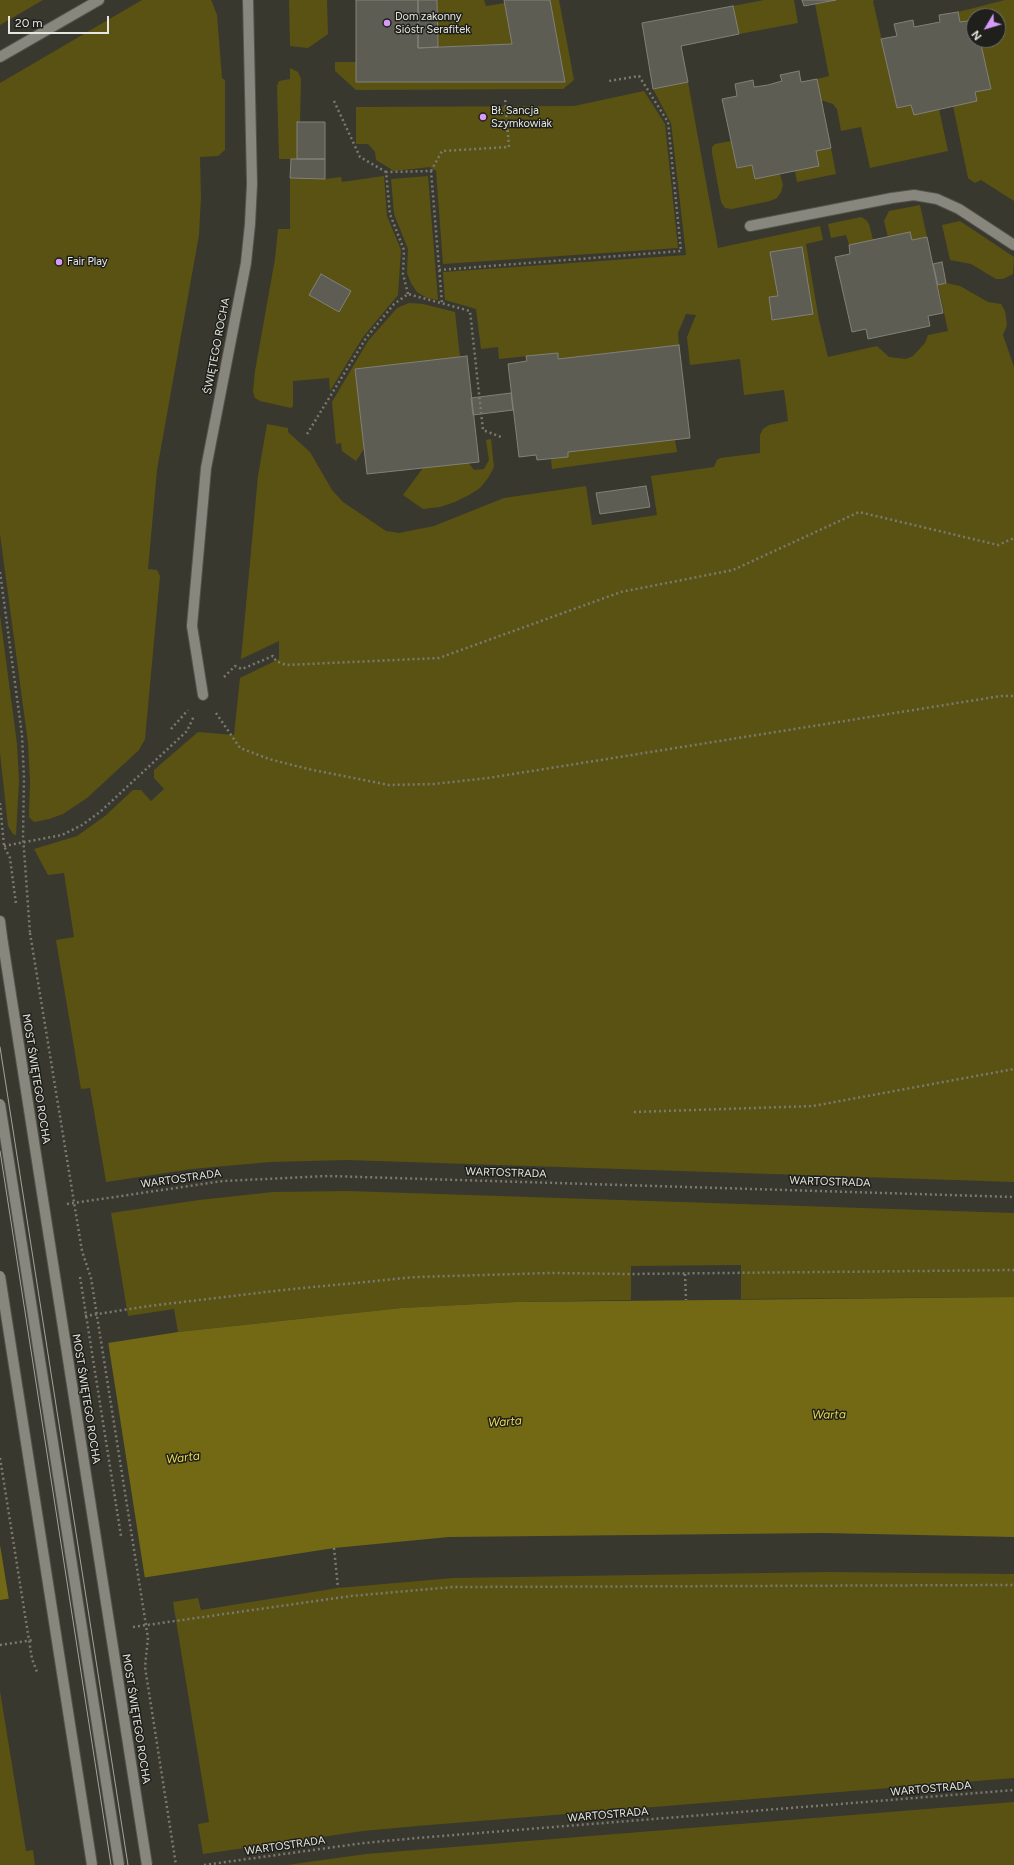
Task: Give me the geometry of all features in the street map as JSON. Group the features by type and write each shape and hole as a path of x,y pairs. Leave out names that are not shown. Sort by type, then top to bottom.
{"street":[{"path":"0,57 99,0"},
{"name":"ŚWIĘTEGO ROCHA","path":"203,695 192,626 206,468 246,263 250,224 252,184 248,0"},
{"path":"750,226 914,195 937,199 959,209 1014,245"},
{"name":"MOST ŚWIĘTEGO ROCHA","path":"0,921 147,1865"},
{"path":"0,1104 119,1865"},
{"path":"0,1276 92,1865"}],"path":[{"path":"439,270 681,251 668,122 639,76 609,81"},
{"path":"442,303 431,172 442,152 509,147 505,98"},
{"path":"334,101 360,157 386,172 431,172"},
{"path":"386,172 390,214 404,250 403,274 408,294"},
{"path":"408,294 470,311 483,430 501,437"},
{"path":"307,434 366,338 394,304 408,294"},
{"path":"273,656 276,660 286,665 439,658 621,592 733,570 859,512 998,545 1014,538"},
{"path":"0,572 22,735 24,778 24,843 30,933 82,1251 91,1278 148,1638 145,1667 176,1865"},
{"path":"203,695 240,748 269,759 308,769 388,785 434,784 488,778 994,697 1014,696"},
{"path":"4,846 62,835 82,825 100,812 187,730 203,695"},
{"path":"0,803 4,846 10,858 16,907"},
{"path":"634,1112 813,1106 1014,1069"},
{"name":"WARTOSTRADA","path":"60,1206 223,1181 328,1176 1014,1197"},
{"path":"79,1317 150,1306 276,1290 416,1277 550,1273 686,1274 1014,1270"},
{"path":"686,1274 686,1300"},
{"path":"334,1548 338,1588"},
{"path":"181,1620 350,1596 454,1587 1014,1584"},
{"name":"WARTOSTRADA","path":"204,1865 364,1843 416,1838 1014,1790"}],"shaded area":[{"path":"0,0 43,0 0,25"},
{"path":"142,0 211,0 217,15 222,78 225,80 225,150 218,156 200,157 201,197 199,235 157,470 148,569 157,570 160,576 145,739 139,750 87,798 63,814 34,822 29,817 30,781 28,743 0,534 0,83"},
{"path":"289,0 327,0 328,34 308,48 290,46"},
{"path":"437,0 484,0 486,6 505,3 512,44 438,47"},
{"path":"550,0 559,0 574,80 563,89 356,90 335,71 335,62 356,62 356,82 565,81"},
{"path":"764,0 794,0 798,23 739,34 733,6"},
{"path":"836,0 875,0 873,1 897,108 911,105 939,109 948,151 870,168 861,127 841,131 837,109 833,104 821,100 817,79 829,76 815,4"},
{"path":"1005,0 1014,0 1014,201 981,180 975,183 968,178 953,106 975,92 991,88 982,48 1006,48 1006,8 974,8"},
{"path":"966,10 966,21 960,22 958,12"},
{"path":"290,68 298,72 301,79 300,122 297,122 297,159 279,159 277,86 279,81 290,79"},
{"path":"688,82 718,248 820,226 823,240 806,244 819,320 828,357 877,346 889,357 906,359 913,356 925,343 928,335 948,331 938,285 946,283 960,286 988,302 1001,304 1005,311 1007,325 1003,335 1014,367 1014,1182 347,1160 270,1162 192,1169 106,1182 90,1088 81,1089 56,940 74,937 64,873 48,875 34,849 77,836 105,816 133,790 141,790 151,801 164,789 154,778 154,770 198,732 234,735 240,678 279,659 279,641 241,659 258,476 267,424 288,428 288,432 310,452 332,490 343,502 386,531 399,533 434,526 504,498 586,486 592,525 657,515 651,476 714,467 717,460 720,458 760,453 760,435 763,429 769,425 788,421 784,390 744,395 740,359 690,365 687,337 696,315 686,314 678,333 679,345 558,359 558,353 499,359 498,347 481,349 476,309 445,300 443,272 686,255 671,123 653,89"},
{"path":"644,91 665,124 678,248 443,264 436,171 430,167 394,171 376,160 375,152 368,144 356,144 356,107 574,106"},
{"path":"731,141 737,168 752,165 755,179 780,174 783,185 777,198 770,201 732,209 725,208 721,202 712,147 715,144"},
{"path":"831,148 836,174 797,182 795,171 816,151"},
{"path":"384,176 387,216 401,250 398,295 363,337 330,391 329,378 293,381 293,406 291,408 260,401 255,398 253,392 255,371 275,259 278,229 290,229 290,178 325,179 341,177 342,182"},
{"path":"428,176 438,300 427,298 417,292 407,273 408,249 394,214 391,179"},
{"path":"920,205 927,237 912,240 888,237 884,221 889,211"},
{"path":"861,217 869,224 873,240 849,245 846,235 831,238 828,224"},
{"path":"960,221 1014,257 1013,274 1003,279 996,279 971,264 950,260 942,225"},
{"path":"409,303 423,304 455,312 460,357 355,369 364,449 356,461 342,451 341,443 336,444 332,402 368,341 397,308"},
{"path":"491,439 494,467 480,488 469,495 440,507 423,509 403,495 423,468 468,462 474,470 484,469 489,460 486,440"},
{"path":"675,440 677,452 552,469 551,459 568,457 568,452"},
{"path":"0,615 17,744 19,781 16,835 13,834 8,826 0,753"},
{"path":"348,1191 1014,1213 1014,1297 741,1299 741,1265 631,1266 631,1300 516,1302 402,1308 178,1332 174,1309 128,1316 111,1213 199,1200 273,1192"},
{"path":"827,1572 1014,1574 1014,1778 363,1831 203,1854 198,1824 209,1822 173,1602 198,1598 201,1610 338,1588 453,1578"},
{"path":"0,1691 26,1851 33,1850 35,1865 0,1865"},
{"path":"1014,1802 1014,1865 287,1865 366,1854"}],"water":[{"name":"Warta","path":"1014,1297 1014,1537 824,1533 449,1537 334,1548 0,1600 0,1360 178,1332 402,1308 516,1302"}],"pier":[{"path":"108,1341 145,1579 9,1600 0,1545 0,1358"}],"building":[{"name":"Dom zakonny Sióstr Serafitek","path":"356,0 418,0 418,48 512,44 504,0 550,0 565,82 356,82"},
{"path":"418,0 437,0 438,47 418,48"},
{"path":"802,0 836,0 804,6"},
{"path":"733,6 739,34 681,46 688,82 653,89 642,23"},
{"path":"958,12 960,22 966,21 966,48 982,48 991,89 975,92 977,101 914,115 911,105 897,108 881,39 897,36 894,24 913,20 914,27 940,22 939,15"},
{"path":"799,71 801,82 817,79 831,148 816,151 819,166 755,179 752,165 737,168 722,99 737,96 735,84 753,80 754,87 768,85 782,81 780,75"},
{"path":"297,122 325,122 325,159 297,159"},
{"path":"291,159 325,159 325,179 290,178"},
{"path":"910,232 912,240 927,237 943,313 928,316 930,326 868,339 866,329 852,332 835,257 850,254 849,245"},
{"path":"802,247 813,314 772,320 769,297 778,296 770,252"},
{"path":"942,262 946,283 938,285 933,264"},
{"path":"321,274 351,291 339,312 309,295"},
{"path":"679,345 690,438 568,452 568,457 537,460 536,455 519,457 508,364 527,361 526,356 558,353 558,359"},
{"path":"467,356 479,462 367,474 355,369"},
{"path":"511,393 513,410 473,415 471,398"},
{"path":"646,486 650,507 600,514 596,493"}],"tram line":[{"path":"0,1047 128,1865"},
{"path":"0,1151 111,1865"}],"place":[{"name":"Dom zakonny Sióstr Serafitek","path":"387,23"},
{"name":"Bł. Sancja Szymkowiak","path":"483,117"},
{"name":"Fair Play","path":"59,262"}]}
